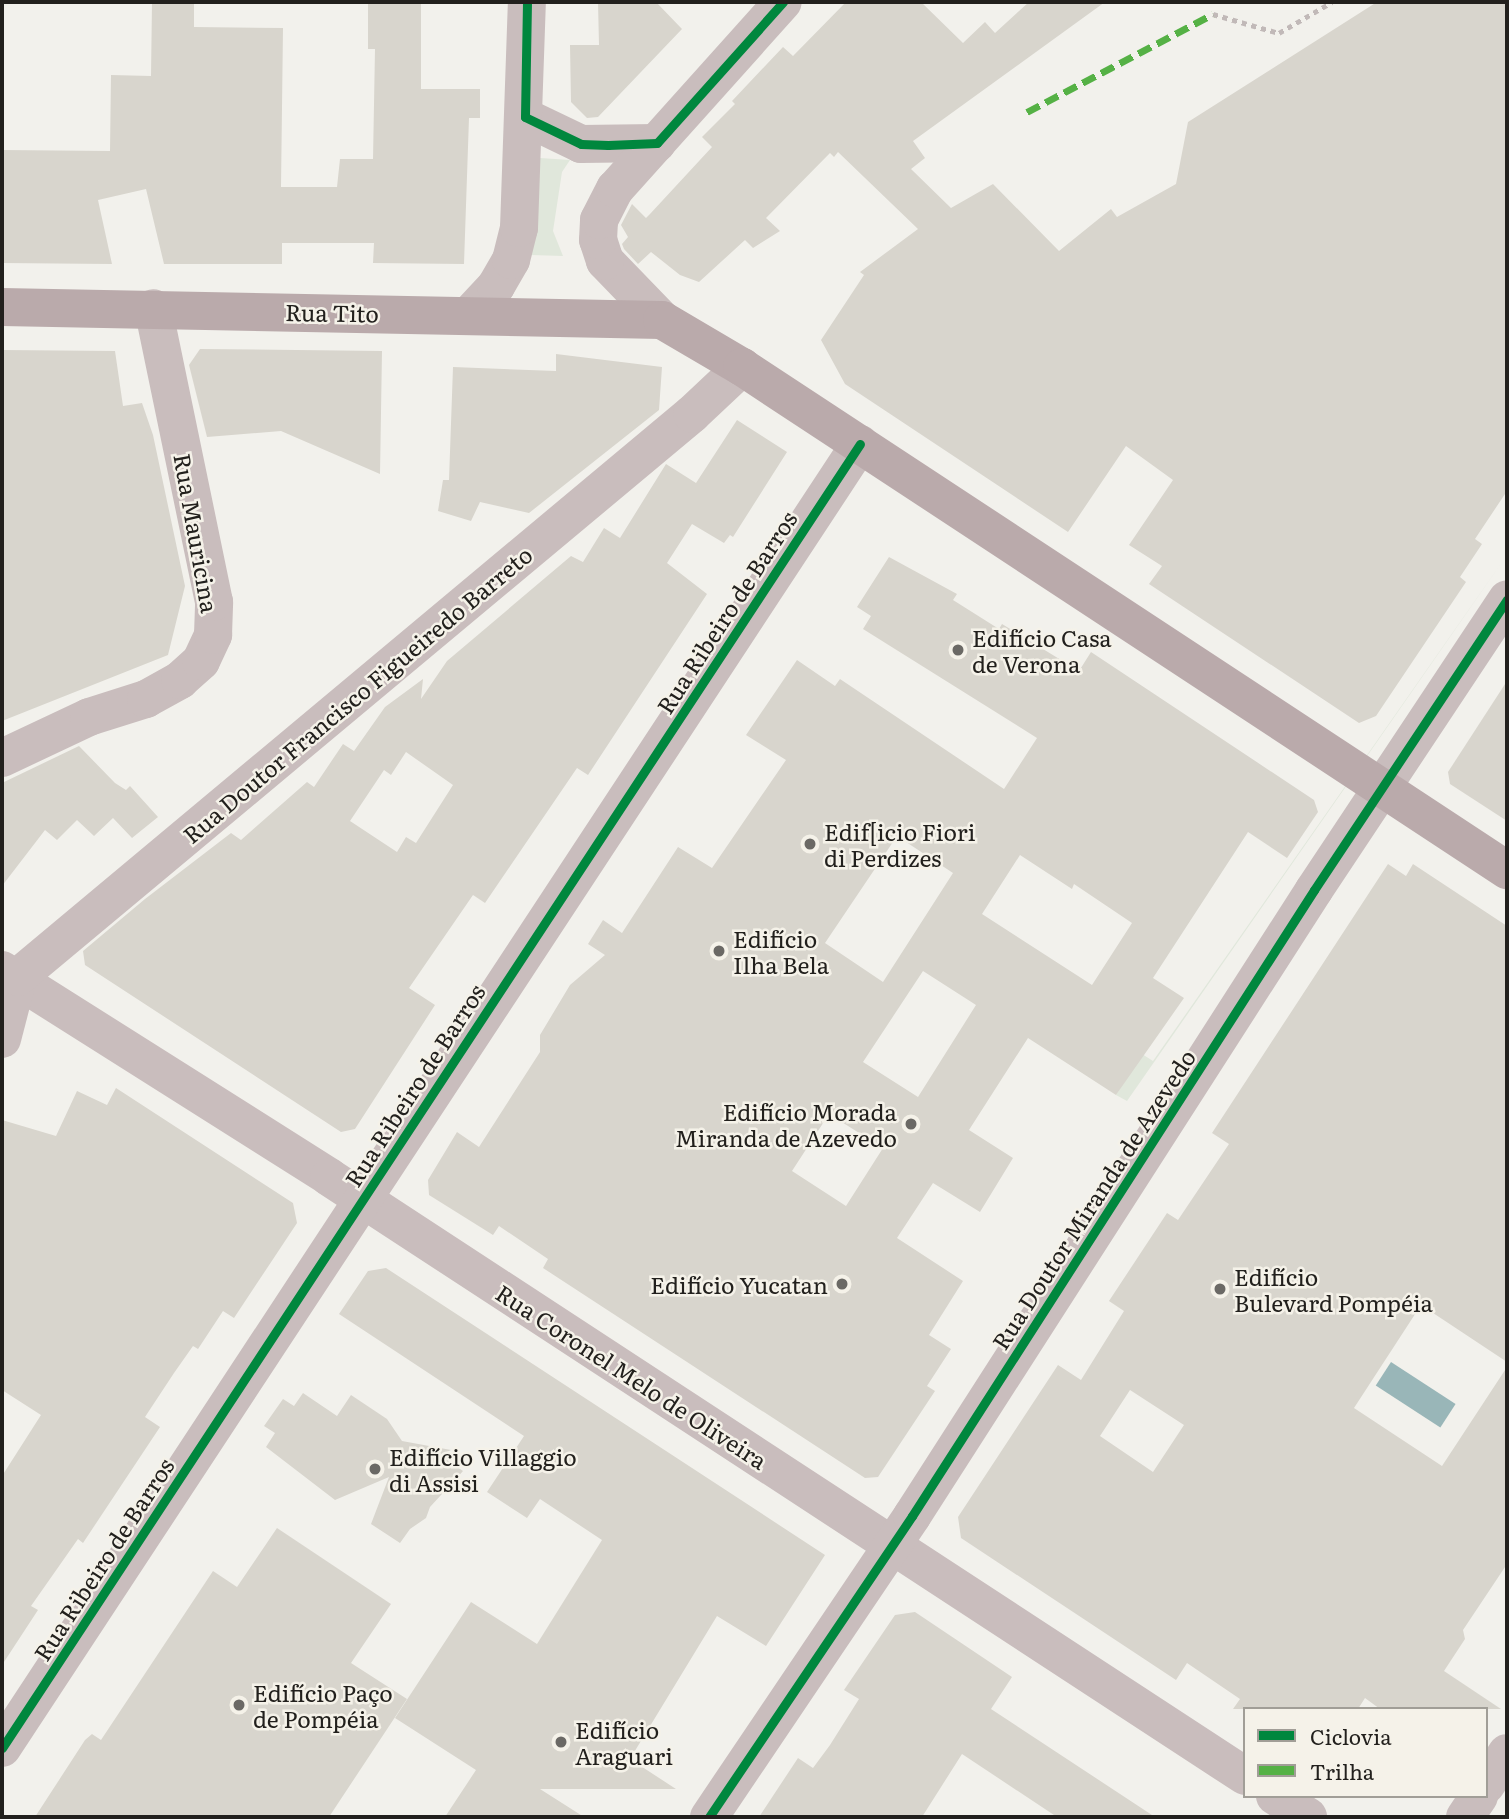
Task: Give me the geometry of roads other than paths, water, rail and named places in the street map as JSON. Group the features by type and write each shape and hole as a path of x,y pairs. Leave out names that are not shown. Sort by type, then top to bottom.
{"main road":[{"name":"Rua Tito","path":"2,307 470,314 662,320"},
{"path":"662,320 742,367 1507,870"}],"street":[{"path":"470,314 496,286 511,260 519,228 527,2"},
{"path":"662,320 619,279 598,240 605,204 783,2"},
{"path":"525,117 581,144 657,143"},
{"name":"Rua Mauricina","path":"2,758 76,722 146,699 180,680 201,661 213,635 214,602 153,308"},
{"name":"Rua Doutor Francisco Figueiredo Barreto","path":"10,974 692,414 742,367"},
{"name":"Rua Ribeiro de Barros","path":"2,1748 860,444"},
{"name":"Rua Doutor Miranda de Azevedo","path":"709,1817 892,1545 1382,787 1507,600"},
{"path":"2,1040 10,974"},
{"name":"Rua Coronel Melo de Oliveira","path":"10,974 362,1199 1243,1775"},
{"path":"1488,1782 1507,1753"},
{"path":"1278,1798 1308,1817"},
{"path":"1465,1817 1478,1798"}],"water":[{"path":"1391,1362 1456,1404 1440,1427 1376,1385"}],"place":[{"name":"Edifício Casa de Verona","path":"958,650"},
{"name":"Edif[icio Fiori di Perdizes","path":"810,844"},
{"name":"Edifício Ilha Bela","path":"719,951"},
{"name":"Edifício Morada Miranda de Azevedo","path":"911,1124"},
{"name":"Edifício Yucatan","path":"842,1284"},
{"name":"Edifício Bulevard Pompéia","path":"1220,1289"},
{"name":"Edifício Villaggio di Assisi","path":"375,1469"},
{"name":"Edifício Paço de Pompéia","path":"239,1705"},
{"name":"Edifício Araguari","path":"561,1742"}]}
